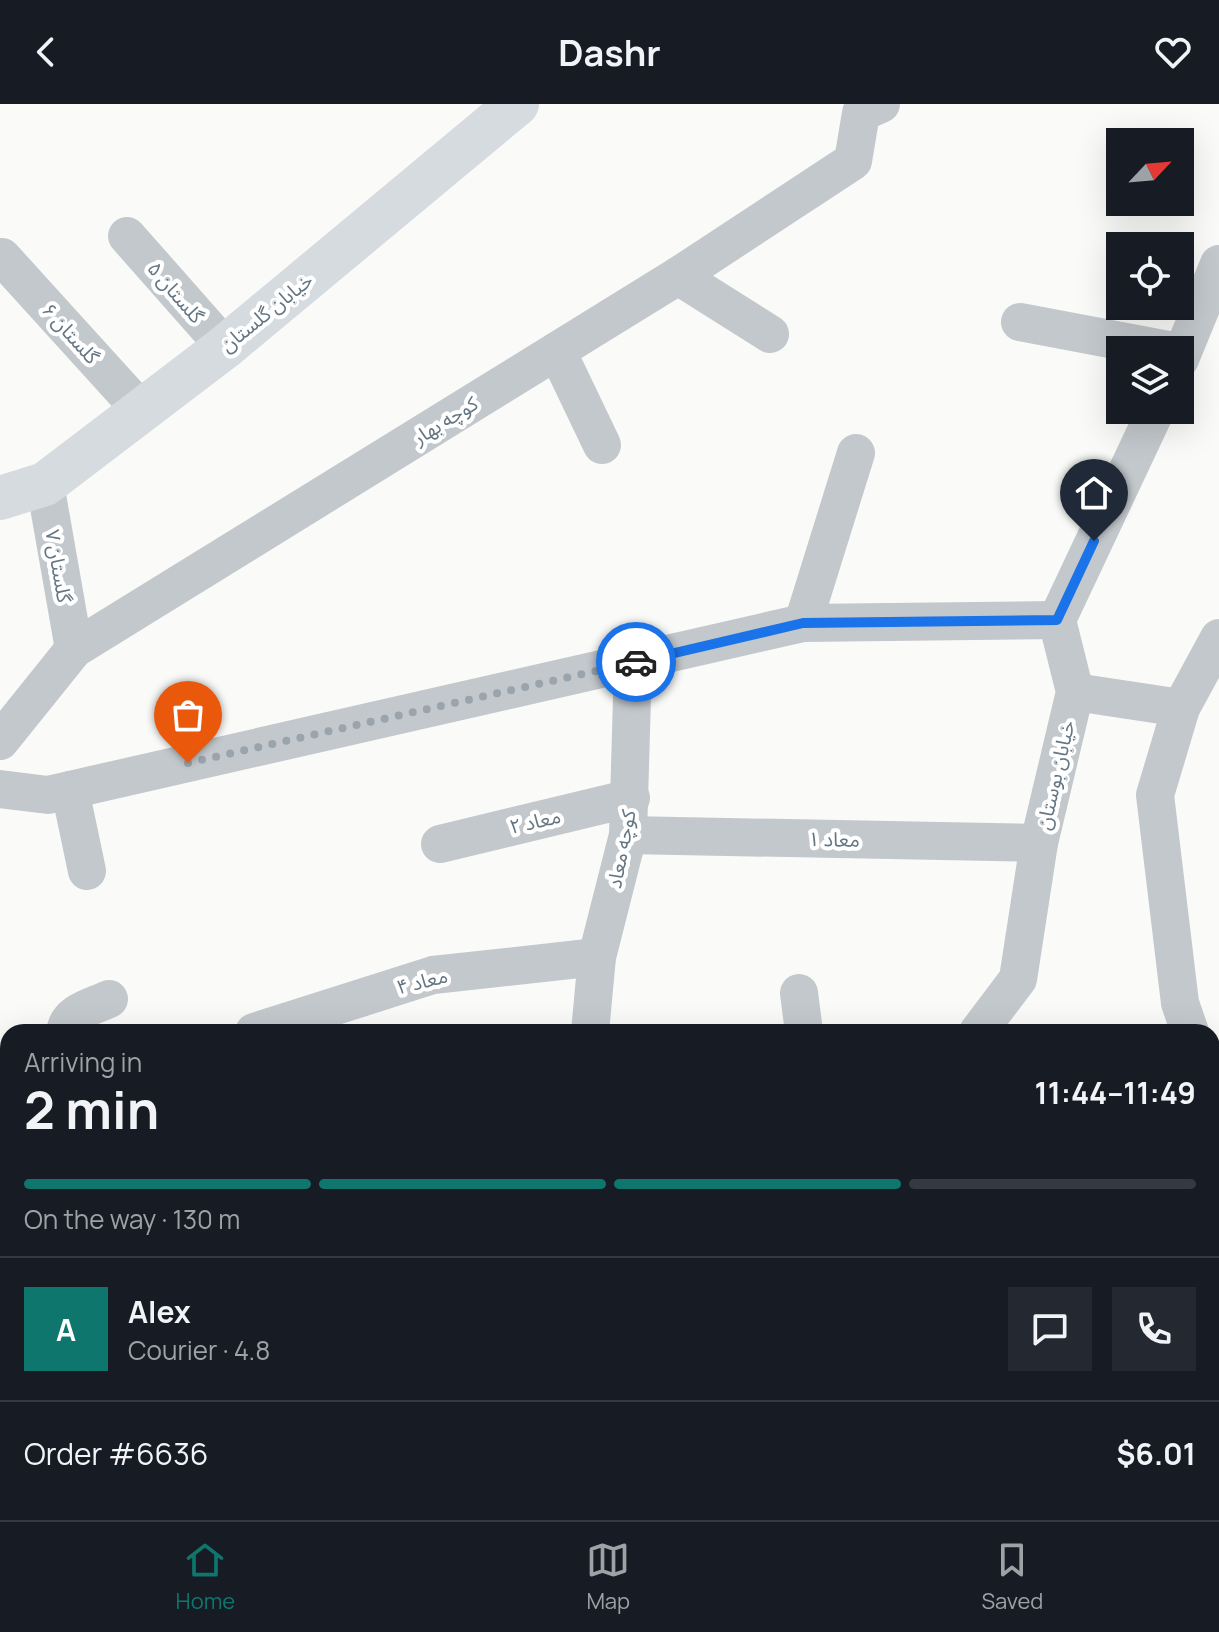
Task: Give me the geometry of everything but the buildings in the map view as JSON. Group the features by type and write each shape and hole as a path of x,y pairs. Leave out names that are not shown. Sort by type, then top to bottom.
{"main road":[{"name":"خیابان گلستان","path":"0,498 45,484 225,347 515,105"}],"street":[{"name":"کوچه بهار","path":"0,741 74,649 678,276 853,161 861,113 881,104"},
{"name":"گلستان ۵","path":"127,236 225,347"},
{"name":"گلستان ۶","path":"2,257 140,409"},
{"path":"1186,336 1219,264"},
{"path":"678,276 770,334"},
{"path":"1020,322 1106,339"},
{"path":"557,351 602,445"},
{"path":"1075,692 1057,620 1149,424"},
{"path":"803,623 856,453"},
{"name":"گلستان ۷","path":"45,484 74,649"},
{"path":"0,789 48,795 803,623 1057,620"},
{"path":"1187,1024 1180,1003 1155,795 1181,708 1219,638"},
{"name":"کوچه معاد","path":"591,1024 597,957 630,816 633,663"},
{"name":"خیابان بوستان","path":"984,1024 1018,979 1039,843 1075,692 1181,708"},
{"path":"70,790 87,871"},
{"name":"معاد ۱","path":"630,816 1039,843"},
{"name":"معاد ۲","path":"440,844 630,816"},
{"name":"معاد ۴","path":"279,1024 433,975 597,957"},
{"path":"799,993 803,1024"},
{"path":"66,1024 72,1016 109,999"}],"way so far":[{"path":"188,763 636,662"}],"route":[{"path":"636,662 803,623 1057,620 1094,541"}]}
